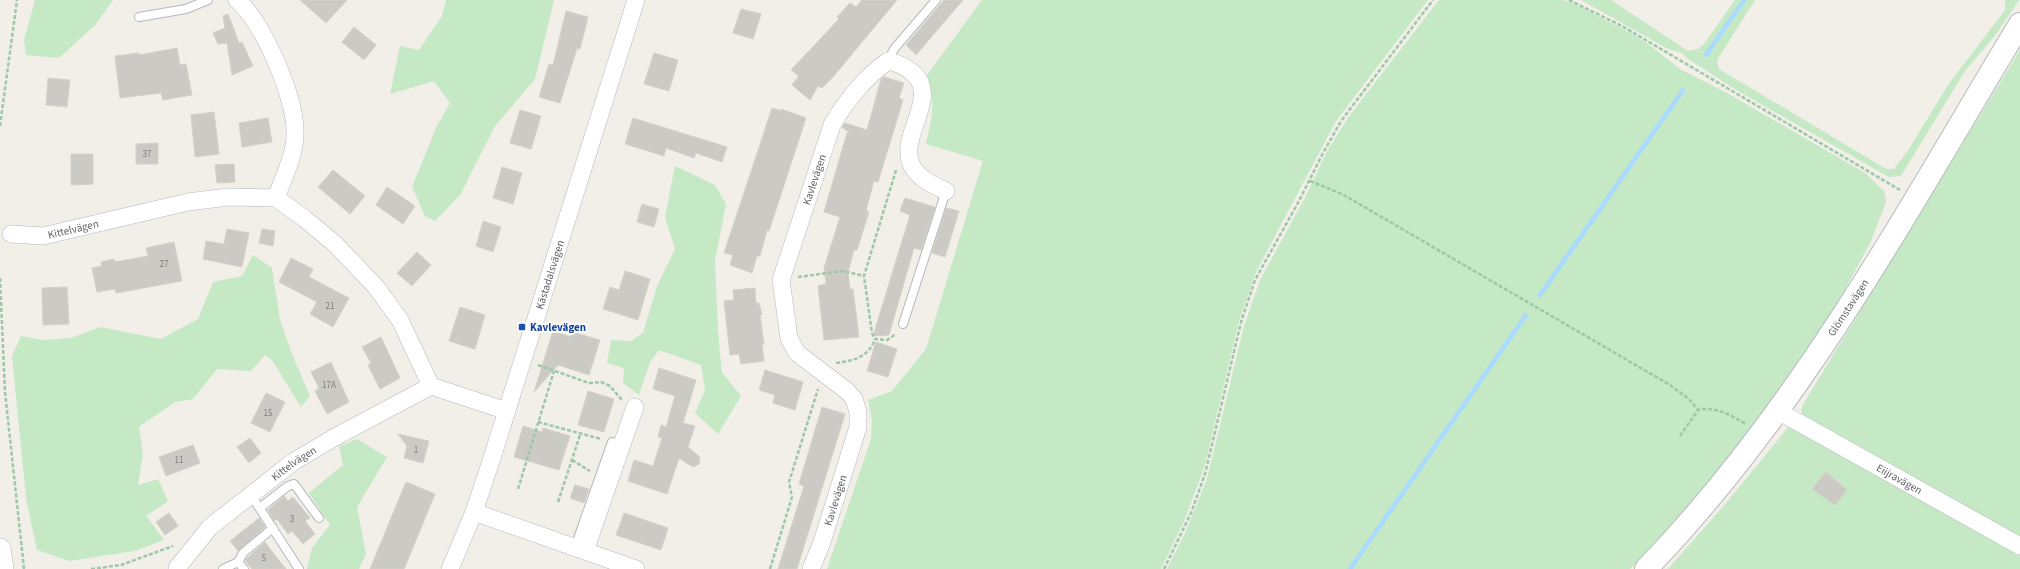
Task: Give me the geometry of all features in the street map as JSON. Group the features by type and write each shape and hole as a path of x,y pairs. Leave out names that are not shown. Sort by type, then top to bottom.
{"main road":[{"name":"Glömstavägen","path":"1646,569 1674,540 1712,496 1763,433 1819,354 2020,24"}],"street":[{"path":"237,0 246,7 258,25 280,74 293,109 296,132 291,157 276,198 305,219 335,244 376,287 400,320 431,386 507,411"},
{"name":"Kästadalsvägen","path":"450,569 474,512 636,0"},
{"path":"888,61 899,63 917,76 922,91 923,97 910,141 909,158 912,167 922,179 946,191"},
{"name":"Kavlevägen","path":"811,569 822,542 858,427 858,412 854,399 823,372 797,353 789,338 782,280 787,260 832,125 839,112 871,75 888,61"},
{"name":"Kittelvägen","path":"11,234 43,236 188,202 228,197 276,198"},
{"name":"Kittelvägen","path":"181,564 210,527 255,502 292,462 334,437 431,386"},
{"path":"580,549 628,406"},
{"name":"Eiijravägen","path":"1778,411 2020,546"},
{"path":"474,512 636,569"},
{"path":"0,549 3,569"}],"lane":[{"path":"139,17 186,9 208,0"},
{"path":"888,61 894,49 936,0"},
{"path":"903,324 946,191"},
{"path":"580,549 612,442"},
{"path":"299,569 255,502 294,484 319,518"},
{"path":"224,569 238,562 243,553 273,528"},
{"path":"238,562 244,569"}],"path":[{"path":"0,126 17,0"},
{"path":"1164,569 1191,513 1205,474 1241,322 1255,280 1310,181 1322,155 1341,121 1433,0"},
{"path":"1569,0 1622,26 1915,198"},
{"path":"770,569 792,497 789,482 825,365 853,361 867,353 873,347 875,339 872,333 864,276 897,167 903,160 909,158"},
{"path":"1310,181 1342,194 1670,385 1689,399 1698,410"},
{"path":"782,280 843,271 864,276"},
{"path":"0,278 5,392 24,569"},
{"path":"875,339 887,340 895,335 903,324"},
{"path":"532,363 589,383 601,382 610,386 628,406"},
{"path":"518,488 554,371"},
{"path":"1680,436 1698,410 1707,408 1722,411 1763,433"},
{"path":"538,422 580,435 612,442"},
{"path":"558,502 580,435"},
{"path":"572,460 584,468 601,476"},
{"path":"91,569 121,565 176,545 181,564"}],"green space":[{"path":"35,0 113,0 96,24 59,58 26,55 24,40"},
{"path":"446,0 554,0 535,79 495,126 460,195 435,221 425,216 412,187 436,128 450,103 434,81 390,94 400,46 419,50 442,16"},
{"path":"982,0 1428,0 1336,121 1256,272 1239,321 1205,465 1185,519 1161,569 827,569 871,439 872,420 868,400 892,391 926,349 983,161 926,144 932,110 930,85 927,75"},
{"path":"1439,0 1563,0 1575,4 1629,32 1647,43 1680,69 1727,93 1865,173 1884,191 1886,202 1871,241 1839,301 1809,349 1720,471 1647,553 1630,569 1167,569 1185,533 1207,479 1244,326 1260,280 1306,196 1327,151 1350,115"},
{"path":"1581,0 1611,0 1688,51 1698,49 1704,44 1735,0 1755,0 1719,57 1717,62 1719,69 1886,169 1894,169 1909,149 1948,85 2005,10 2005,0 2019,0 1997,33 1965,71 1901,176 1889,177 1738,91 1688,59 1682,53 1668,49"},
{"path":"2020,50 2020,542 1801,419 1802,406"},
{"path":"675,166 715,185 726,204 715,260 718,333 722,372 741,396 718,434 695,413 705,390 701,365 659,350 650,362 639,395 623,383 624,368 607,363 611,340 631,341 643,333 657,286 675,249 665,217"},
{"path":"253,255 272,268 280,320 292,354 310,396 301,407 272,360 265,355 251,371 217,369 193,399 175,402 139,427 143,454 138,485 158,479 168,501 146,516 164,540 134,551 69,561 37,550 26,498 12,356 21,336 43,340 71,338 100,327 161,339 198,319 213,282 242,276"},
{"path":"1790,425 2020,552 2020,569 1668,569 1727,502"},
{"path":"357,439 387,457 357,507 366,554 359,569 307,569 312,548 330,525 309,493 343,465 339,446"}],"building":[{"path":"300,0 347,0 326,23"},
{"path":"862,0 897,0 833,77 822,88 818,86 810,100 792,85 799,76 791,70 839,19 837,17 850,3 856,7"},
{"path":"944,0 963,0 916,55 906,45"},
{"path":"741,9 761,14 753,39 733,33"},
{"path":"566,11 588,17 580,49 577,48 560,103 539,97 549,64 553,65"},
{"path":"228,14 239,43 242,42 253,66 232,75 227,43 218,44 213,33 225,28 223,16"},
{"path":"354,27 376,45 364,60 342,42"},
{"path":"177,48 180,65 186,64 192,95 163,100 161,93 120,98 115,56 139,53 139,55"},
{"path":"654,53 678,60 669,91 644,84"},
{"path":"884,77 904,83 899,98 903,100 878,182 874,181 866,210 869,212 857,250 854,250 848,272 850,289 853,289 859,337 824,340 818,286 826,284 824,268 840,217 824,212 847,133 851,134 842,127 845,123 867,130 881,79"},
{"path":"48,78 70,80 67,107 46,105"},
{"path":"772,108 781,111 781,109 806,118 769,231 767,230 760,256 757,256 752,273 730,265 733,255 724,253"},
{"path":"520,110 541,116 531,149 510,143"},
{"path":"214,112 219,154 195,157 191,115"},
{"path":"268,118 272,142 242,147 239,123"},
{"path":"633,118 727,147 722,162 696,153 694,158 666,148 664,156 625,144"},
{"path":"158,143 158,164 136,164 136,144"},
{"path":"71,154 93,154 93,184 71,185"},
{"path":"234,164 235,182 217,183 215,165"},
{"path":"502,167 522,173 513,204 493,198"},
{"path":"333,170 365,196 350,214 318,187"},
{"path":"387,187 415,206 403,224 376,205"},
{"path":"905,198 935,207 921,250 914,248 889,335 873,336 910,215 900,211"},
{"path":"642,204 659,209 654,227 637,222"},
{"path":"946,208 959,211 945,257 932,253"},
{"path":"483,221 501,227 493,252 476,246"},
{"path":"227,229 249,233 242,267 203,259 206,241 224,244"},
{"path":"262,229 275,231 273,246 259,243"},
{"path":"174,242 182,281 116,293 115,289 97,292 92,268 102,266 101,262 114,259 114,262 148,256 146,248"},
{"path":"417,252 431,265 412,286 397,273"},
{"path":"291,258 313,269 309,277 349,298 333,327 310,314 317,302 279,282"},
{"path":"625,271 650,279 638,320 603,309 610,287 619,290"},
{"path":"67,287 69,324 43,325 42,288"},
{"path":"755,288 756,303 759,303 762,315 760,315 764,344 762,344 764,361 741,364 739,354 730,355 724,301 734,300 733,290"},
{"path":"460,307 485,315 475,349 449,341"},
{"path":"553,331 571,337 572,332 600,340 589,375 558,365 534,392"},
{"path":"381,337 400,378 380,389 368,365 371,363 362,347"},
{"path":"876,342 897,349 888,377 867,371"},
{"path":"331,362 349,402 327,414 315,391 319,388 311,372"},
{"path":"659,368 696,380 683,423 695,426 688,447 700,457 699,464 693,467 679,458 667,494 628,481 634,460 653,466 662,438 658,437 661,425 666,427 675,396 653,389"},
{"path":"765,370 803,382 795,410 773,403 775,395 759,390"},
{"path":"588,391 614,399 604,432 578,425"},
{"path":"266,393 285,402 270,432 251,423"},
{"path":"822,407 845,414 797,569 778,569 804,486 799,484"},
{"path":"523,426 542,432 543,428 570,436 559,470 514,457"},
{"path":"398,434 429,441 423,463 404,458 407,446"},
{"path":"250,438 261,453 249,463 237,447"},
{"path":"193,445 200,463 166,476 159,457"},
{"path":"1826,472 1847,490 1835,505 1812,489"},
{"path":"406,482 435,494 404,569 370,569"},
{"path":"575,485 589,489 584,503 570,498"},
{"path":"284,496 288,501 293,497 310,518 305,521 315,534 303,544 292,531 288,534 277,519 274,521 268,510"},
{"path":"169,513 178,526 165,535 156,522"},
{"path":"624,513 668,528 661,550 616,535"},
{"path":"259,518 265,527 238,551 230,541"},
{"path":"265,542 286,569 252,569 245,560"}],"waterway":[{"path":"1706,55 1744,0"},
{"path":"1540,295 1683,90"},
{"path":"1350,569 1526,315"}],"place":[{"name":"Kavlevägen","path":"522,327"}]}
